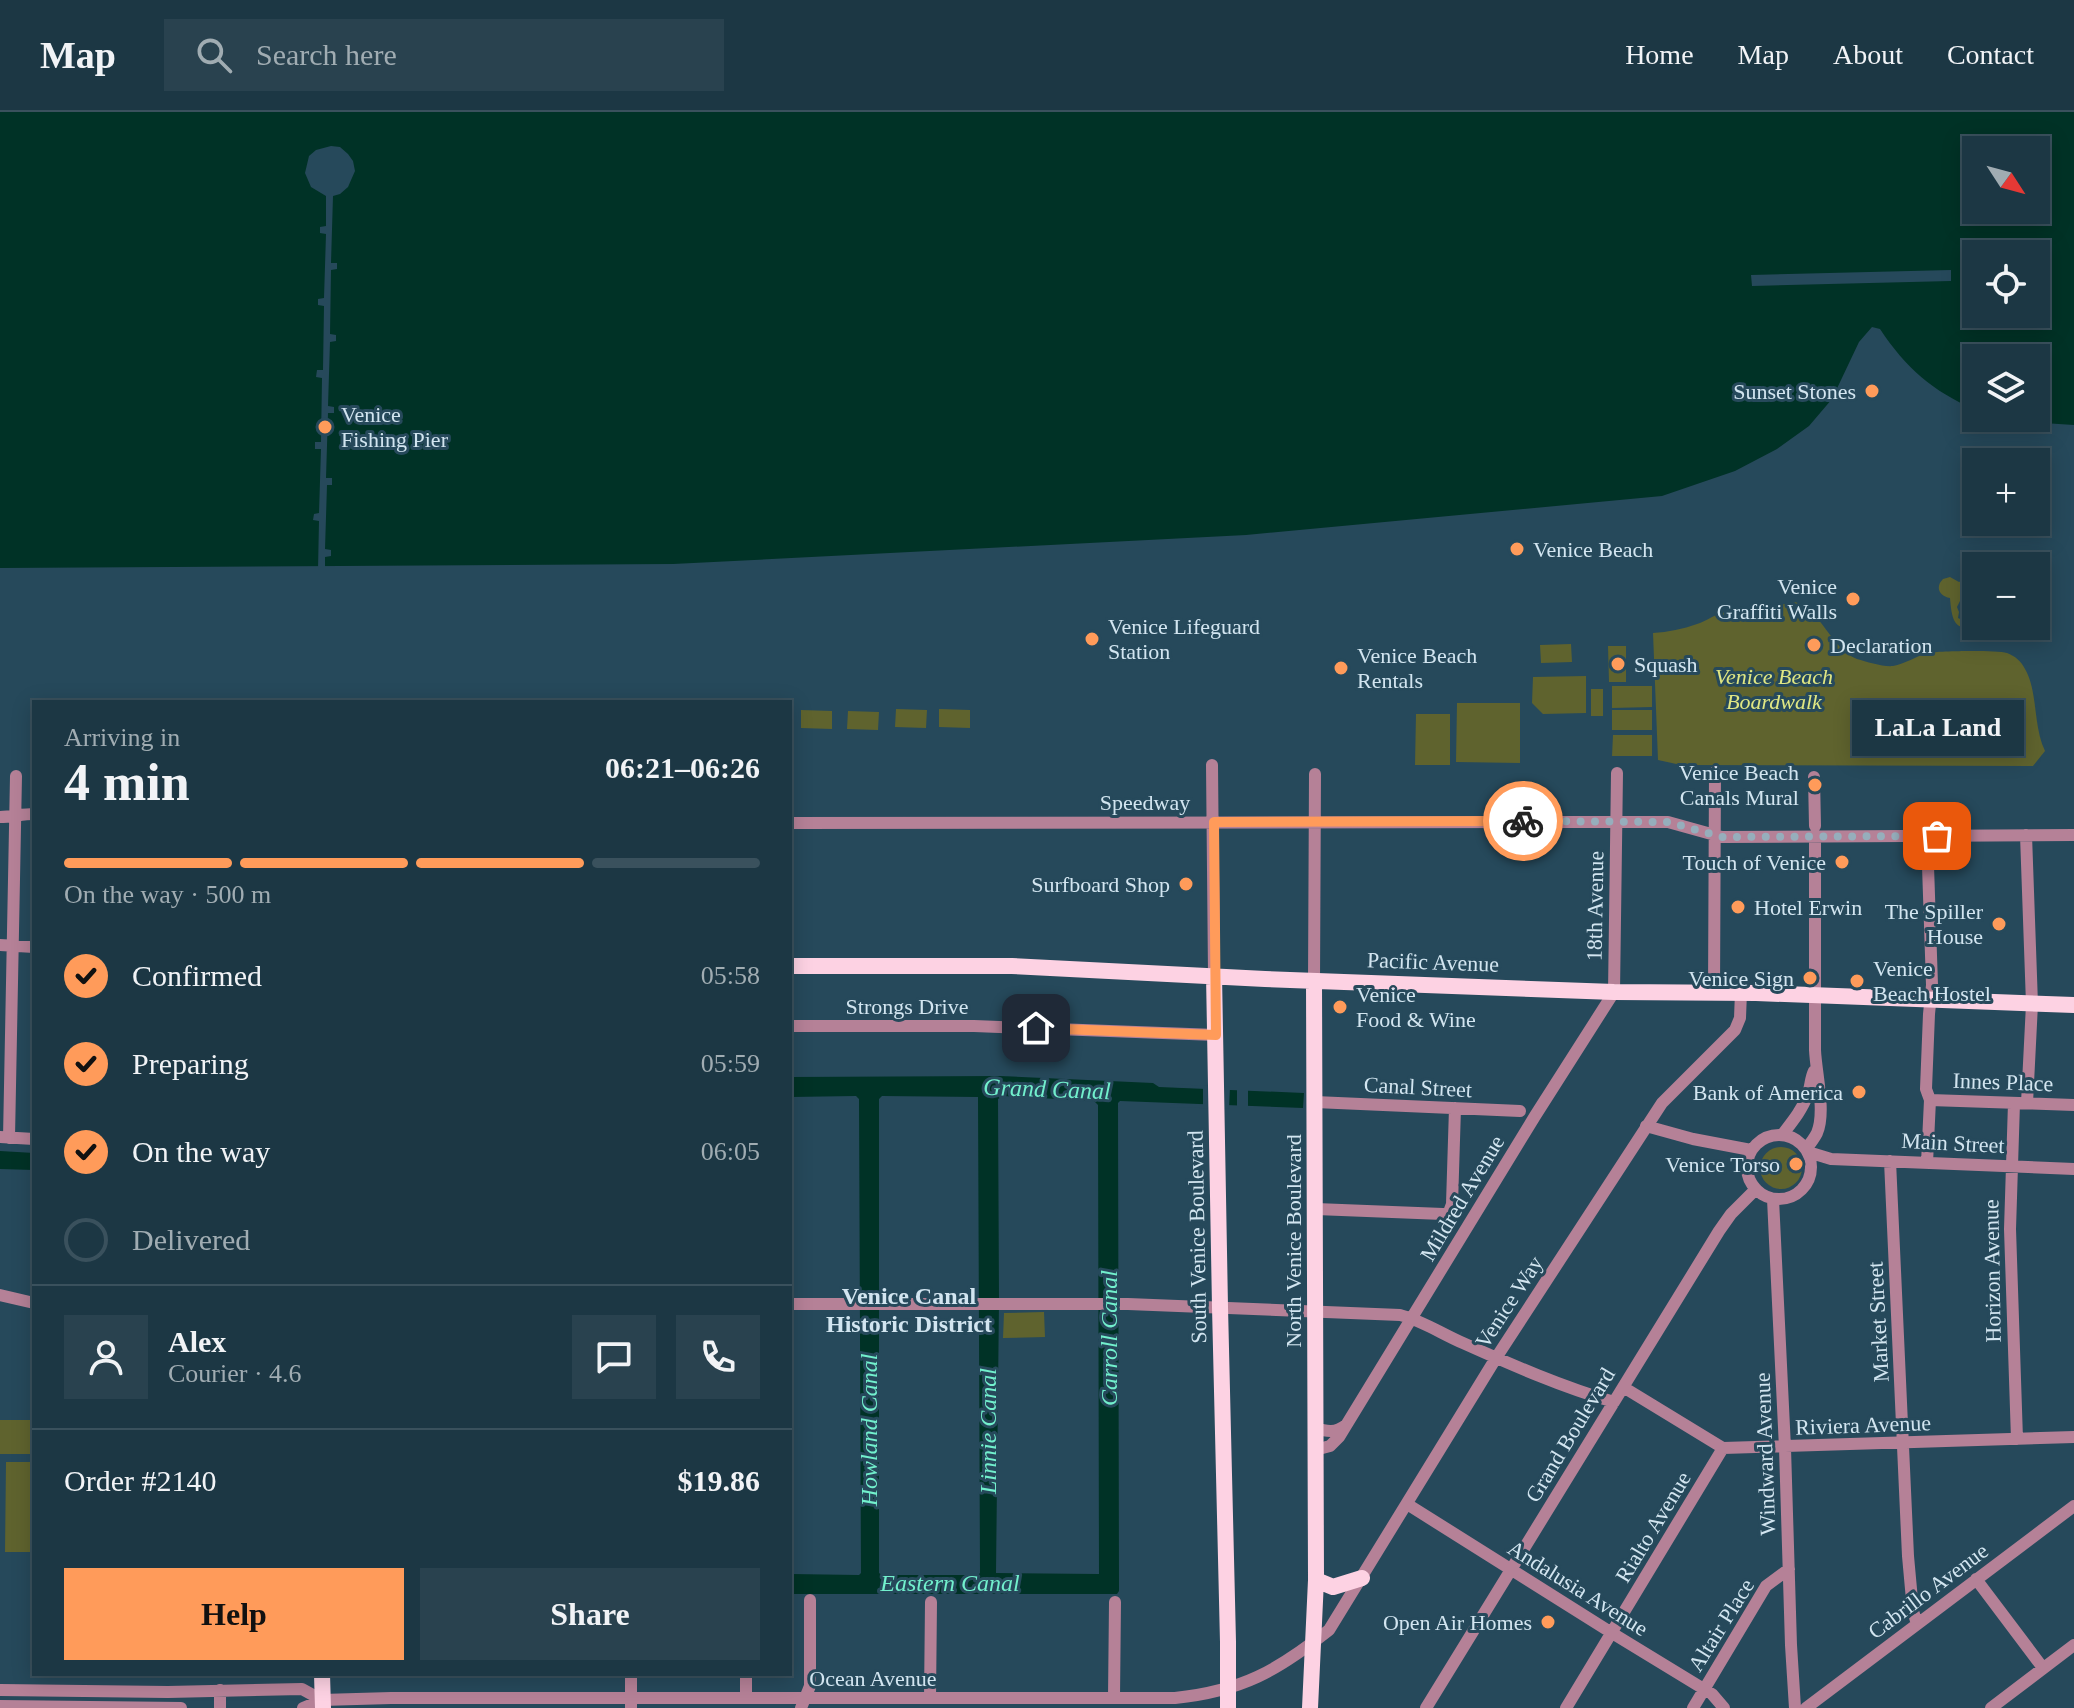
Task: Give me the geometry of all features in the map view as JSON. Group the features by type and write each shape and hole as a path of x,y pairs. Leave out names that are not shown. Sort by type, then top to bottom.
{"main road":[{"name":"Pacific Avenue","path":"792,966 1012,966 1314,981 1614,992 1816,994 2074,1005"},
{"name":"South Venice Boulevard","path":"1214,975 1228,1708"},
{"name":"North Venice Boulevard","path":"1310,1708 1316,1580 1314,981"},
{"path":"1316,1580 1333,1587 1362,1578"},
{"path":"322,1676 323,1704"}],"street":[{"name":"South Venice Boulevard","path":"1212,765 1214,975"},
{"path":"1714,992 1715,772"},
{"name":"18th Avenue","path":"1614,992 1617,773"},
{"name":"North Venice Boulevard","path":"1314,981 1315,774"},
{"path":"16,776 6,945 4,1137 32,1139"},
{"path":"1807,1150 1819,1127 1814,777"},
{"path":"0,817 32,814"},
{"name":"Speedway","path":"792,823 1668,822 1722,837 1755,838 1815,832 1927,836 2074,835"},
{"name":"Horizon Avenue","path":"2017,1439 2010,1229 2011,1166 2032,1004 2026,835"},
{"path":"1927,836 1932,985 1926,1089 1930,1100 1927,1163"},
{"path":"6,945 32,947"},
{"name":"Mildred Avenue","path":"1315,1450 1335,1442 1614,992"},
{"name":"Venice Way","path":"1314,1641 1329,1630 1496,1358 1646,1126 1667,1096 1731,1035 1740,1018 1741,992"},
{"name":"Strongs Drive","path":"792,1026 974,1026 1216,1035"},
{"path":"1782,1135 1803,1106 1811,1075 1816,1068"},
{"name":"Innes Place","path":"1930,1100 2074,1105"},
{"name":"Canal Street","path":"1315,1102 1520,1111"},
{"path":"1316,1209 1449,1212 1452,1204 1455,1108"},
{"path":"1646,1126 1751,1150"},
{"path":"1809,1178 1811,1164 1807,1150 1796,1140 1782,1135 1767,1137 1751,1150 1747,1160 1750,1181 1756,1189 1773,1199 1790,1198 1798,1193 1809,1178 1831,1159"},
{"name":"Main Street","path":"1807,1150 1831,1159 2074,1169"},
{"name":"Market Street","path":"1890,1161 1909,1570 1917,1624"},
{"name":"Grand Boulevard","path":"1426,1708 1719,1231 1756,1189"},
{"name":"Windward Avenue","path":"1773,1199 1795,1708"},
{"path":"0,1295 32,1303"},
{"path":"792,1304 1121,1304 1400,1315 1413,1318 1496,1358 1614,1402"},
{"path":"1623,1387 1723,1448"},
{"path":"1315,1428 1330,1432 1346,1425"},
{"name":"Riviera Avenue","path":"1723,1448 2074,1437"},
{"name":"Rialto Avenue","path":"1566,1708 1723,1448"},
{"name":"Andalusia Avenue","path":"1407,1504 1712,1694 1724,1708"},
{"name":"Cabrillo Avenue","path":"1806,1708 2074,1506"},
{"name":"Altair Place","path":"1693,1708 1766,1586 1789,1569"},
{"path":"1976,1579 2043,1668"},
{"path":"803,1703 810,1686 810,1600"},
{"path":"930,1698 931,1602"},
{"path":"1114,1697 1115,1602"},
{"name":"Ocean Avenue","path":"323,1704 631,1703 746,1697 803,1703 930,1698 1114,1697 1173,1703 1260,1677 1314,1641"},
{"path":"1991,1708 2074,1645"},
{"path":"631,1676 631,1703"},
{"path":"746,1676 746,1697"},
{"path":"0,1690 168,1692 302,1689 323,1704"},
{"path":"220,1690 220,1708"},
{"path":"91,1691 91,1707"},
{"path":"303,1708 323,1704"},
{"path":"0,1706 181,1708"}],"green space":[{"path":"1950,577 1962,581 1962,599 1957,607 1962,627 1954,619 1950,598 1939,591 1943,579"},
{"name":"Venice Beach Boardwalk","path":"1795,602 1812,613 1848,654 1875,664 1893,666 1928,653 1943,652 1992,651 2013,656 2022,664 2029,678 2045,751 2033,766 1681,765 1658,760 1653,633 1701,623 1723,613 1755,615"},
{"path":"1571,644 1572,662 1541,663 1540,645"},
{"name":"Squash","path":"1608,646 1626,646 1626,682 1609,682"},
{"path":"1586,676 1586,713 1543,714 1532,703 1533,677"},
{"path":"1612,686 1652,686 1652,707 1612,708"},
{"path":"1591,689 1603,689 1603,716 1591,716"},
{"path":"1457,703 1520,703 1520,763 1456,762"},
{"path":"896,709 927,710 926,728 895,727"},
{"path":"939,709 970,710 970,728 939,727"},
{"path":"801,710 832,711 832,729 801,728"},
{"path":"1612,710 1652,710 1652,730 1612,730"},
{"path":"848,711 879,712 878,730 847,729"},
{"path":"1416,714 1450,714 1450,765 1415,765"},
{"path":"1613,735 1652,735 1652,756 1612,756"},
{"path":"1781,1147 1796,1153 1802,1168 1796,1183 1781,1189 1766,1183 1760,1168 1766,1153"},
{"path":"1044,1312 1045,1337 1003,1338 1004,1313"},
{"path":"0,1420 32,1420 32,1454 0,1454"},
{"path":"6,1462 32,1462 32,1552 5,1552"}],"water":[{"path":"0,112 2074,112 2074,425 2050,423 2050,344 1962,344 1962,403 1921,377 1880,329 1872,327 1859,342 1832,399 1809,426 1777,449 1735,471 1662,496 1246,535 673,564 0,568"},
{"path":"1000,1076 1304,1093 1303,1108 1118,1103 1117,1594 792,1594 792,1574 861,1573 859,1099 856,1096 792,1097 792,1077","holes":["882,1096 978,1097 980,1573 882,1575 879,1573 879,1099","1003,1096 1094,1101 1098,1105 1099,1574 996,1573 998,1099"]},
{"path":"0,1151 32,1153 32,1170 0,1169"}],"pier":[{"name":"Venice Fishing Pier","path":"340,147 348,154 355,171 348,187 333,196 331,263 337,263 337,269 331,270 330,334 336,335 336,341 330,342 328,406 334,407 334,413 328,413 326,478 332,478 332,485 327,485 325,549 331,550 331,556 325,557 325,570 318,570 319,521 313,520 314,514 319,513 321,449 315,449 315,442 321,442 322,378 316,377 317,370 323,370 324,306 318,305 318,299 324,298 326,234 320,233 320,227 326,226 326,196 311,187 305,173 309,156 316,150"},
{"path":"1951,270 1951,281 1752,286 1751,275"},
{"path":"1172,1084 1230,1087 1229,1109 1170,1107 1170,1104 1203,1105 1203,1088 1172,1087"},
{"path":"1237,1087 1248,1087 1248,1110 1237,1110"}],"way so far":[{"path":"1523,821 1668,822 1722,837 1937,836"}],"place":[{"name":"Sunset Stones","path":"1872,391"},
{"name":"Venice Fishing Pier","path":"325,427"},
{"name":"Venice Beach","path":"1517,549"},
{"name":"Venice Graffiti Walls","path":"1853,599"},
{"name":"Venice Lifeguard Station","path":"1092,639"},
{"name":"Declaration","path":"1814,645"},
{"name":"Squash","path":"1618,664"},
{"name":"Venice Beach Rentals","path":"1341,668"},
{"name":"Venice Beach Canals Mural","path":"1815,785"},
{"name":"LaLa Land","path":"1937,836"},
{"name":"Touch of Venice","path":"1842,862"},
{"name":"Surfboard Shop","path":"1186,884"},
{"name":"Hotel Erwin","path":"1738,907"},
{"name":"The Spiller House","path":"1999,924"},
{"name":"Venice Sign","path":"1810,978"},
{"name":"Venice Beach Hostel","path":"1857,981"},
{"name":"Venice Food & Wine","path":"1340,1007"},
{"name":"Bank of America","path":"1859,1092"},
{"name":"Venice Torso","path":"1796,1164"},
{"name":"Open Air Homes","path":"1548,1622"}],"district":[{"name":"Venice Canal Historic District","path":"909,1310"}],"route":[{"path":"1036,1028 1216,1035 1214,822 1523,821"}],"water label":[{"name":"Grand Canal","path":"1047,1089"},
{"name":"Carroll Canal","path":"1109,1338"},
{"name":"Howland Canal","path":"869,1430"},
{"name":"Linnie Canal","path":"988,1431"},
{"name":"Eastern Canal","path":"950,1583"}]}
